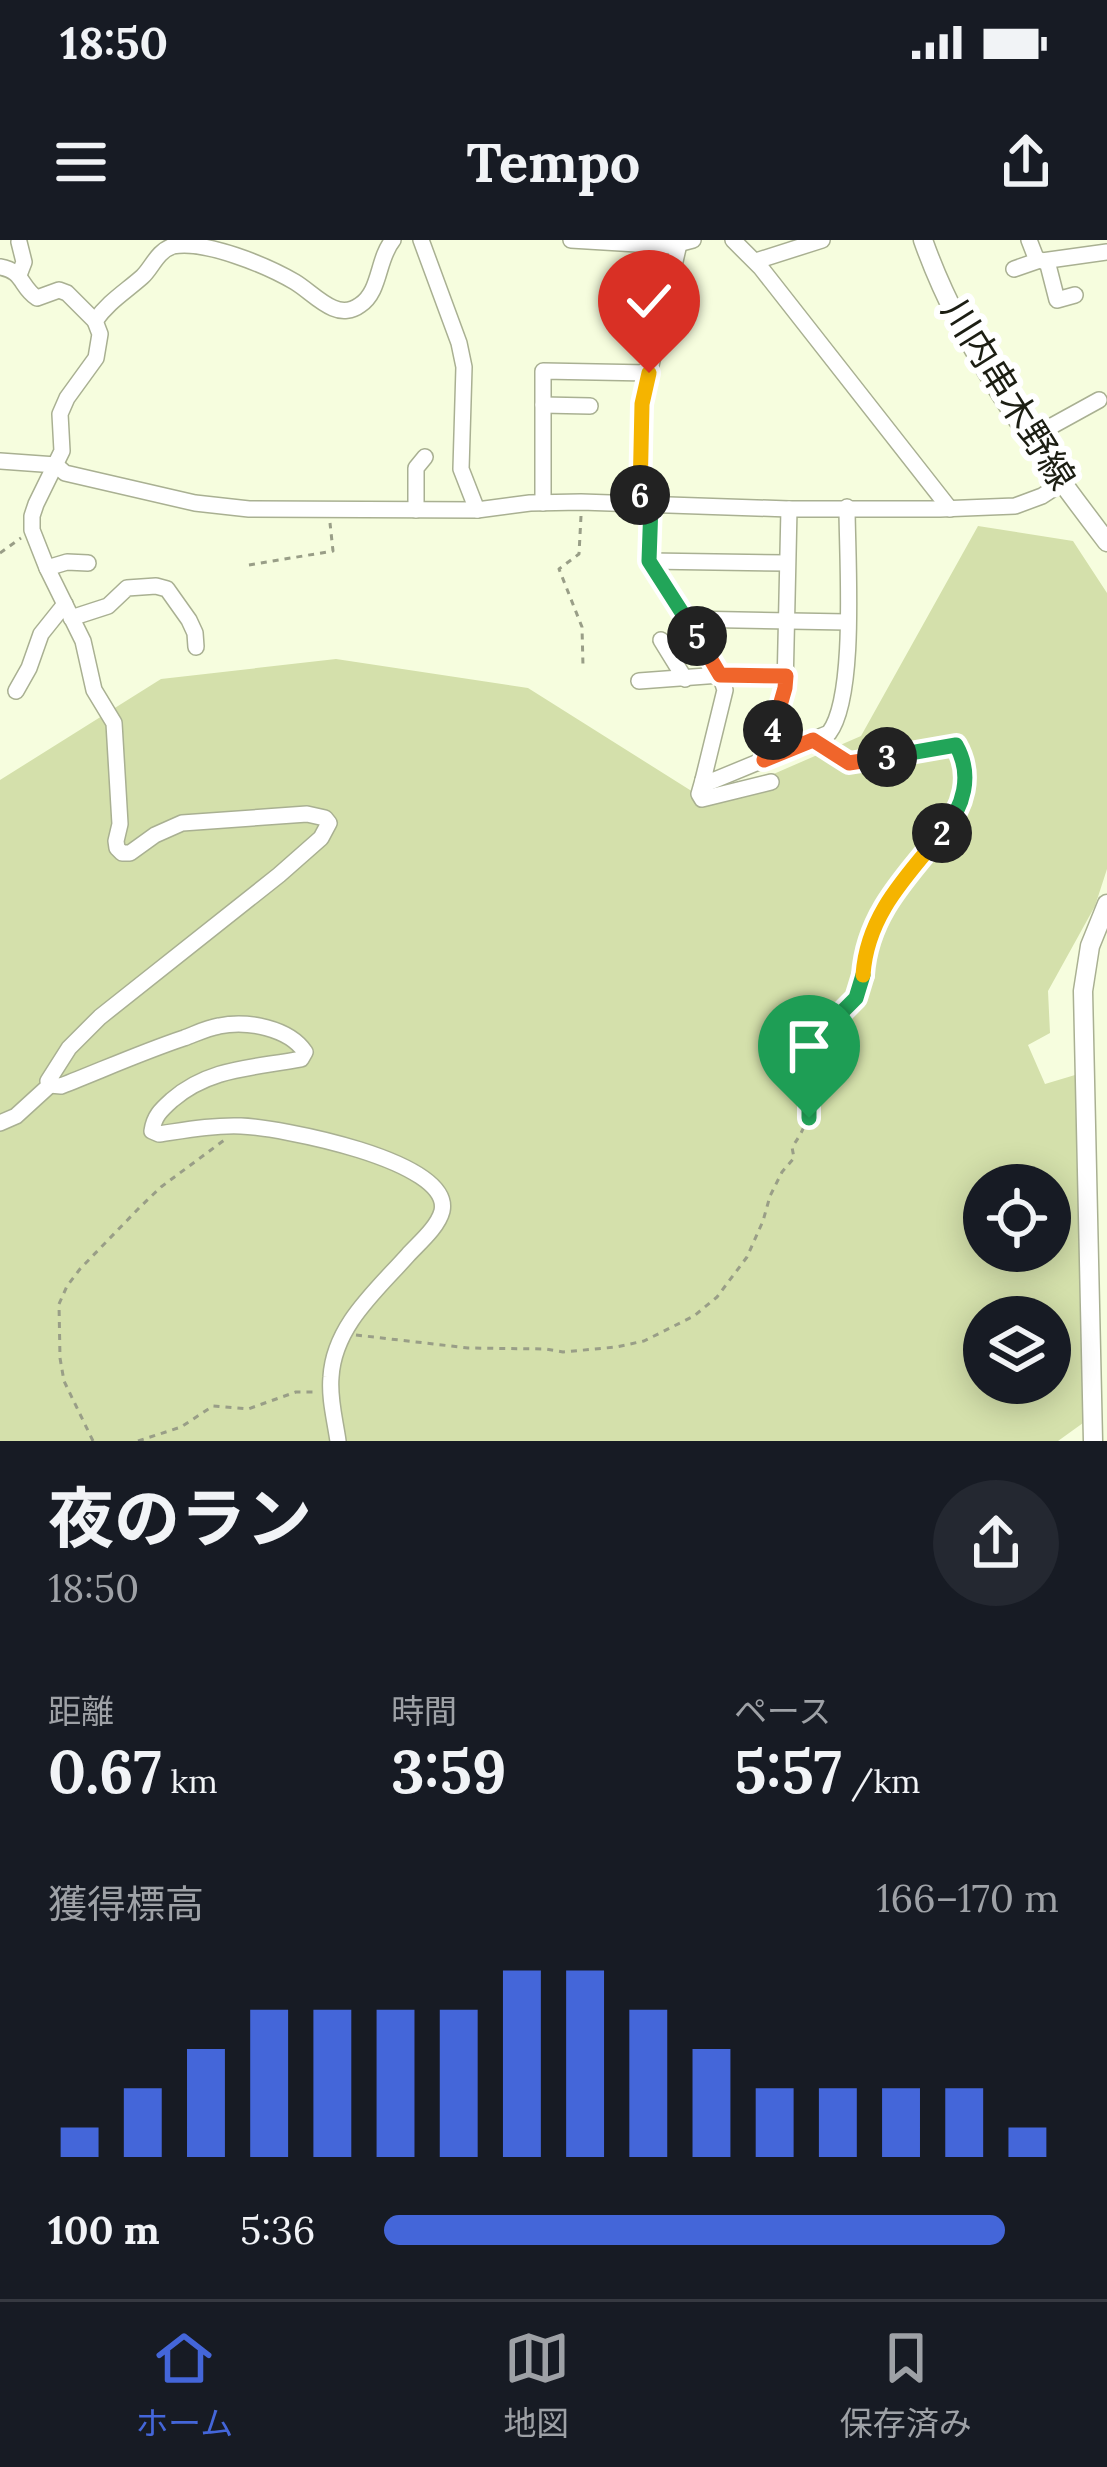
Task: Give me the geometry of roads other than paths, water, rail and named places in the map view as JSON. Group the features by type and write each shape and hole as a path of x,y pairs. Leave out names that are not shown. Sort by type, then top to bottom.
{"main road":[{"name":"川内串木野線","path":"929,243 947,300 972,346 1030,438 1107,542"},
{"path":"1093,1441 1083,991 1090,946 1107,904"}],"street":[{"path":"94,321 147,273 167,247 203,241 294,281 344,311 368,297 393,240"},
{"path":"421,240 464,367 461,469 477,510"},
{"path":"571,240 686,242 642,404 649,561 725,690 699,794 702,800 771,782"},
{"path":"733,240 756,261 950,509"},
{"path":"756,261 822,240"},
{"path":"1029,240 1043,260 1057,300 1075,295"},
{"path":"19,242 31,294 37,298 59,290 67,293 100,334 96,358 60,414 62,451 36,504 32,530 83,641 94,690 114,723 117,848 130,853 182,823 307,814 329,823 321,838 279,875 100,1017 55,1067 50,1085"},
{"path":"1014,269 1043,260 1107,252"},
{"path":"0,267 22,268 43,254"},
{"path":"543,503 543,370 649,373"},
{"path":"1030,438 1099,400"},
{"path":"543,405 590,406"},
{"path":"416,510 416,468 425,457"},
{"path":"0,461 56,465 64,473 195,503 249,509 477,510 581,502 950,509 1015,506 1062,483"},
{"path":"703,780 712,782 813,740 835,725 845,692 847,507"},
{"path":"764,760 785,688 789,509"},
{"path":"649,561 787,563"},
{"path":"46,568 88,563"},
{"path":"24,693 41,634 68,611 108,606 127,588 167,589 189,620 196,647"},
{"path":"687,619 847,622"},
{"path":"661,640 685,679"},
{"path":"639,681 786,676"},
{"path":"0,1124 50,1085 61,1086 218,1026 266,1028 301,1045 302,1059 239,1067 200,1081 158,1113 152,1131 244,1126 324,1139 416,1174 440,1195 443,1208 428,1233 360,1310 334,1353 331,1391 338,1441"}]}
